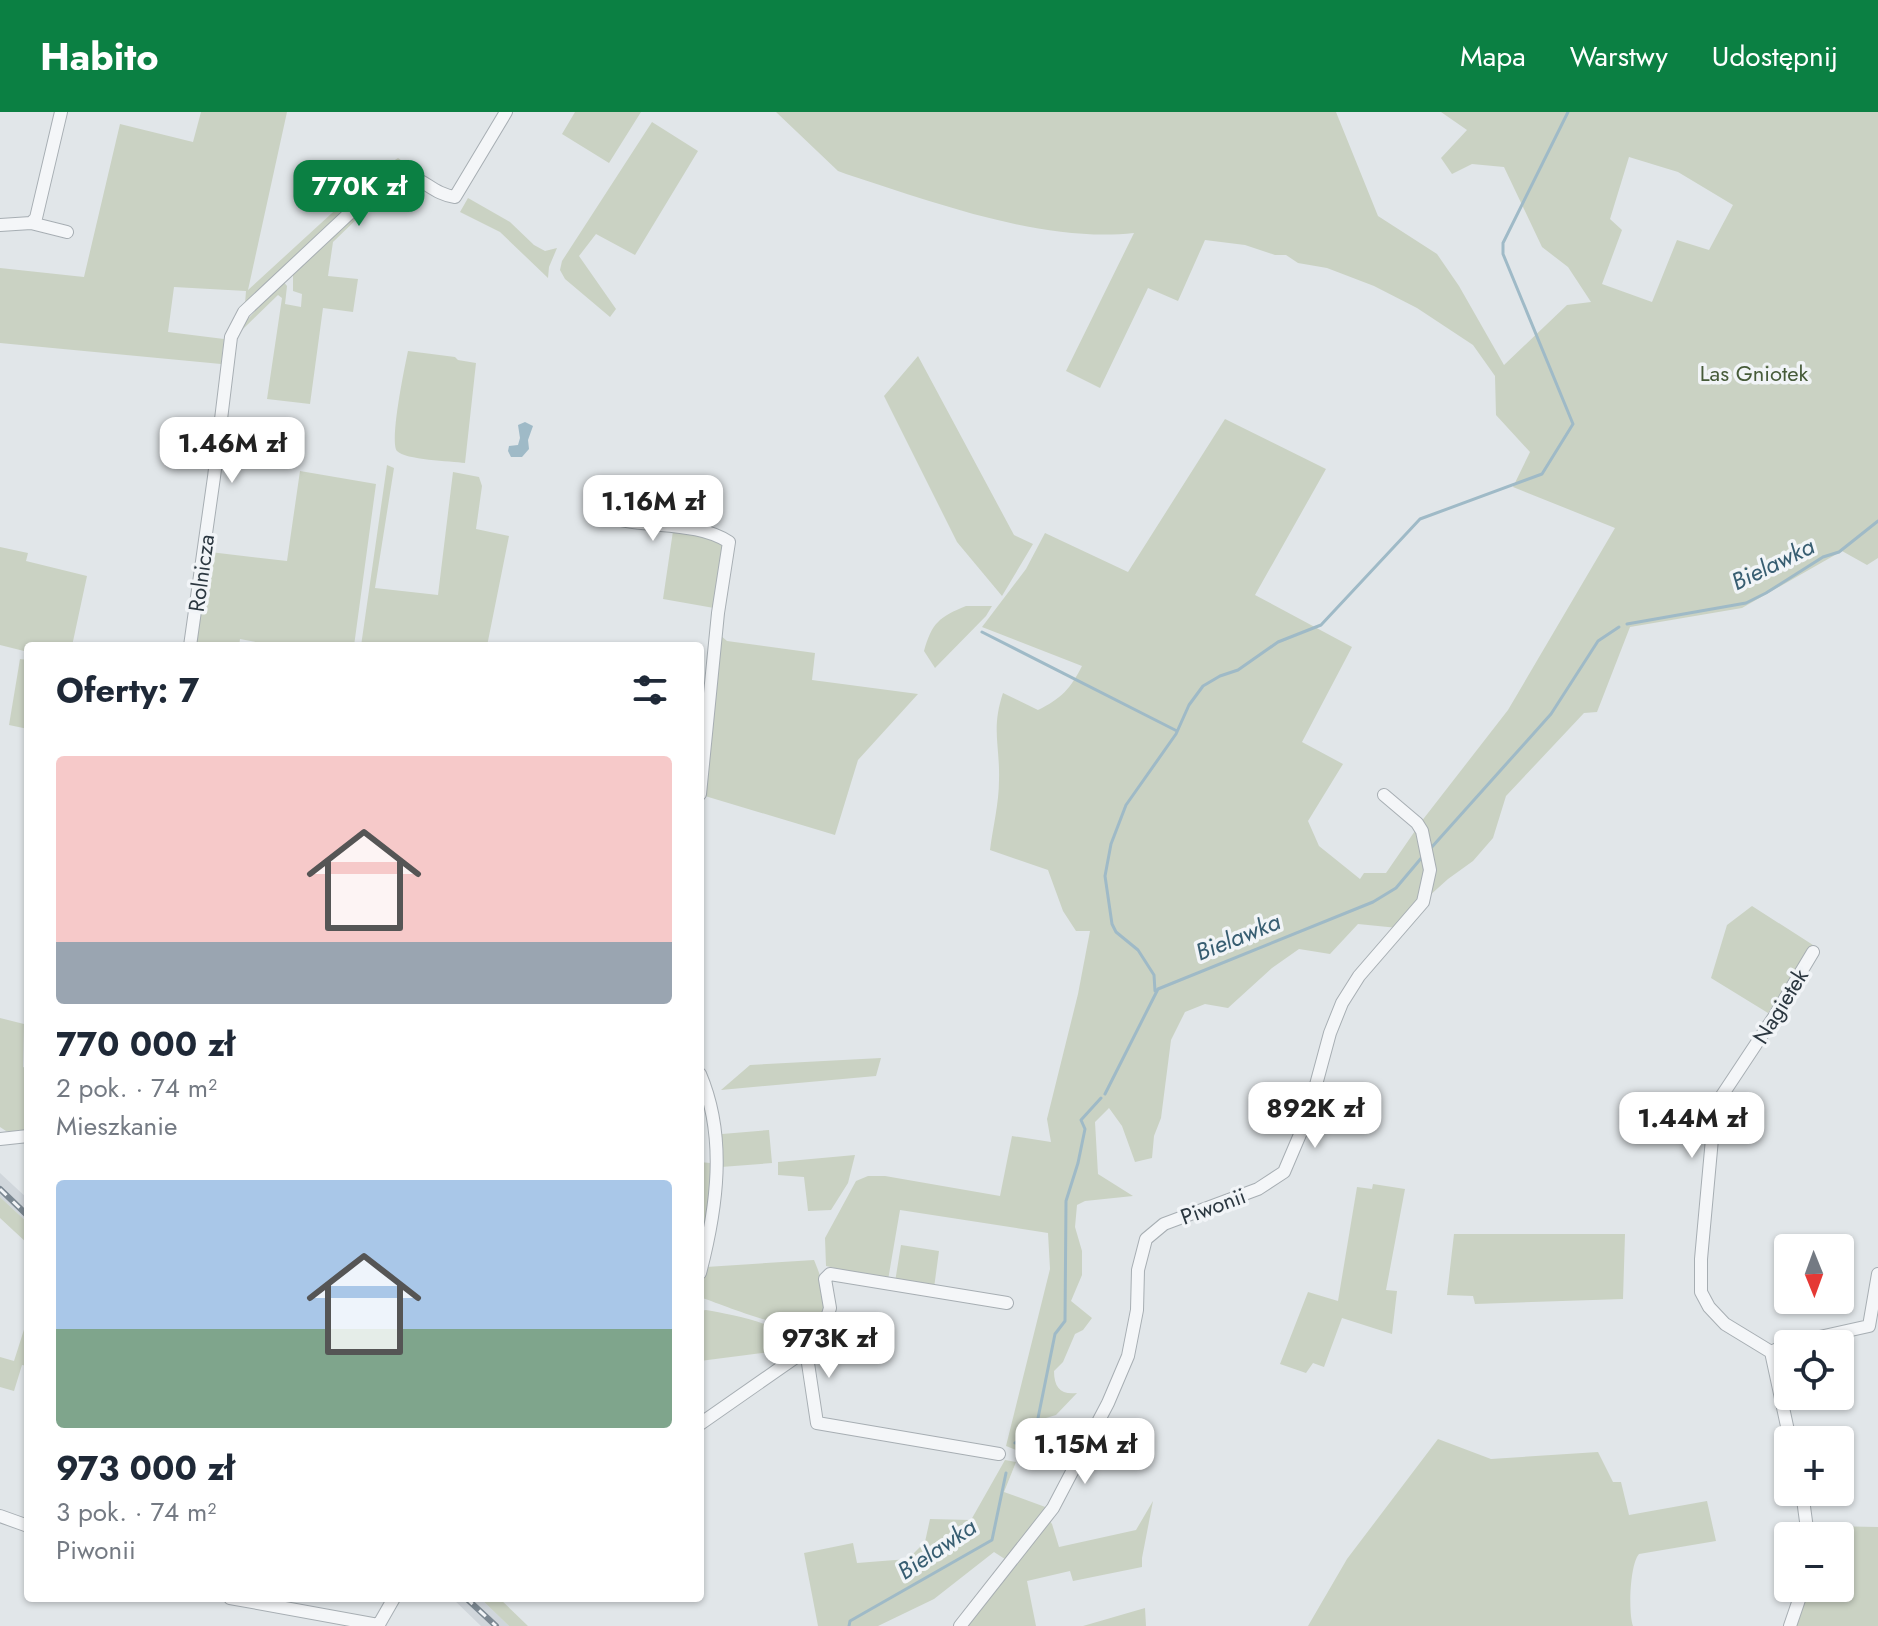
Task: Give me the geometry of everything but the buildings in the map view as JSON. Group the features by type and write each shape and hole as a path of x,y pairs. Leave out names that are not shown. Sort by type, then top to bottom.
{"street":[{"path":"31,223 36,218 61,112"},
{"name":"Rolnicza","path":"191,642 231,337 244,312 386,179 399,174 413,176 447,196 455,197 506,112"},
{"path":"0,225 31,223 67,232"},
{"path":"595,512 658,526 691,529 729,542 718,613 704,754"},
{"name":"Piwonii","path":"960,1626 1053,1508 1108,1403 1128,1356 1137,1310 1138,1270 1146,1239 1164,1224 1258,1189 1284,1172 1300,1140 1330,1033 1342,1003 1359,976 1423,902 1430,870 1422,831 1384,795"},
{"name":"Nagietek","path":"1771,1352 1725,1324 1709,1307 1701,1292 1701,1259 1715,1106 1813,952"},
{"path":"704,1083 716,1127 714,1198 704,1246"},
{"path":"0,1139 24,1136"},
{"path":"704,1421 806,1350 825,1324 830,1308 825,1279 830,1274 1007,1303"},
{"path":"1787,1426 1771,1352 1788,1344 1873,1326 1878,1274"},
{"path":"806,1350 817,1423 999,1454"},
{"path":"0,1516 24,1525"},
{"path":"251,1602 378,1626 392,1602"},
{"path":"1790,1626 1798,1602"}],"shaded area":[{"path":"0,1173 24,1195 24,1219 0,1197"},
{"path":"456,1602 484,1602 509,1626 481,1626"}],"green space":[{"path":"201,112 287,112 248,290 379,170 398,158 412,168 397,169 381,177 245,304 246,291 174,287 168,332 224,339 221,364 0,343 0,268 84,277 120,124 193,142"},
{"path":"575,112 641,112 609,163 562,134"},
{"name":"Las Gniotek","path":"776,112 1336,112 1378,216 1437,254 1504,365 1567,305 1591,302 1568,267 1542,247 1504,167 1472,164 1452,174 1441,158 1467,130 1441,112 1878,112 1878,558 1867,565 1842,551 1742,608 1630,627 1597,712 1584,713 1506,796 1493,838 1473,861 1428,897 1421,822 1508,710 1615,528 1513,487 1530,452 1496,415 1495,376 1473,345 1417,308 1374,286 1327,268 1298,263 1286,255 1205,240 1178,301 1148,288 1100,388 1066,371 1134,233 1062,232 1025,226 951,208 838,171","holes":["1629,157 1678,172 1733,205 1709,250 1677,240 1652,302 1602,284 1622,230 1610,219"]},
{"path":"652,122 698,151 635,255 596,234 579,256 616,309 610,317 565,279 560,270 562,261"},
{"path":"401,179 417,184 417,192 396,181"},
{"path":"396,181 333,242 328,276 358,279 353,312 323,308 310,404 267,399 282,298 278,295 243,329 246,321 283,281 287,286 285,304 301,307 302,294 293,291 293,272 382,187"},
{"path":"468,198 510,222 534,245 545,251 557,248 548,278 500,232 460,212"},
{"path":"408,351 476,363 465,463 418,458 397,451 396,419"},
{"path":"918,356 1014,535 1033,544 1002,596 957,542 884,396"},
{"path":"1225,419 1326,469 1255,595 1352,647 1302,742 1343,764 1308,821 1319,846 1360,879 1364,873 1386,873 1417,828 1422,840 1426,888 1398,928 1358,924 1330,954 1299,949 1272,968 1228,1008 1205,1004 1185,1012 1171,1040 1161,1118 1154,1136 1152,1158 1135,1162 1122,1126 1109,1108 1095,1122 1098,1174 1133,1196 1085,1201 1077,1205 1075,1227 1082,1251 1082,1275 1071,1301 1092,1318 1083,1330 1075,1334 1063,1362 1054,1371 1055,1382 1060,1389 1077,1393 1056,1415 1046,1418 1037,1438 1024,1453 1006,1446 1050,1269 1048,1233 900,1210 888,1280 826,1266 825,1238 856,1181 868,1176 885,1176 1000,1196 1012,1136 1051,1142 1047,1119 1090,931 1076,931 1063,911 1048,870 990,850 999,789 997,727 1003,693 1038,710 1064,692 1082,666 982,627 1026,569 1045,533 1128,572"},
{"path":"387,465 394,468 375,588 438,595 453,472 479,477 482,486 476,529 509,536 488,642 362,642"},
{"path":"300,471 376,484 355,642 256,642 240,639 240,642 195,642 210,552 287,561"},
{"path":"673,531 687,531 722,542 725,548 714,608 663,599"},
{"path":"0,547 28,553 26,561 87,576 73,642 24,642 24,651 0,645"},
{"path":"966,606 992,606 935,668 924,651 930,634 943,618"},
{"path":"720,635 727,641 815,653 812,680 918,694 858,760 835,835 705,796"},
{"path":"20,659 24,660 24,728 9,725"},
{"path":"1752,906 1813,945 1768,1013 1711,978 1727,925"},
{"path":"0,1018 24,1024 24,1133 6,1131 0,1127"},
{"path":"881,1058 876,1076 721,1090 750,1065"},
{"path":"769,1130 772,1163 721,1167 722,1134"},
{"path":"855,1155 848,1183 831,1210 808,1211 804,1177 778,1175 778,1162"},
{"path":"704,1162 710,1163 711,1191 705,1239"},
{"path":"1373,1184 1405,1189 1386,1290 1397,1291 1392,1334 1342,1318 1324,1367 1313,1363 1306,1373 1280,1364 1308,1292 1338,1301 1357,1187 1372,1189"},
{"path":"0,1197 24,1219 24,1240 0,1218"},
{"path":"1454,1234 1625,1234 1623,1299 1475,1304 1473,1296 1447,1295"},
{"path":"901,1245 939,1251 934,1288 895,1282"},
{"path":"814,1260 825,1297 823,1316 810,1327 787,1326 704,1298 706,1267"},
{"path":"704,1310 771,1327 794,1340 801,1348 704,1360"},
{"path":"24,1330 24,1365 14,1391 0,1387 0,1357 14,1361"},
{"path":"1438,1439 1491,1459 1598,1452 1613,1482 1621,1482 1629,1515 1707,1501 1716,1541 1639,1554 1631,1588 1633,1626 1308,1626 1347,1559"},
{"path":"1005,1460 1016,1462 1004,1492 1048,1508 1008,1561 994,1552 934,1599 878,1626 818,1626 804,1553 853,1543 857,1563 908,1559 925,1542 930,1519 971,1520"},
{"path":"1153,1501 1142,1567 1073,1581 1070,1571 1027,1581 1036,1626 964,1626 1049,1520 1059,1547 1136,1530"},
{"path":"1854,1527 1878,1527 1878,1626 1796,1626 1803,1602 1854,1602"},
{"path":"484,1602 503,1602 528,1626 509,1626"},
{"path":"1145,1608 1146,1626 1083,1626"}],"water":[{"path":"525,422 533,426 528,440 529,449 522,457 511,457 509,446 518,445 518,425"}],"waterway":[{"path":"1155,991 1154,975 1138,950 1116,932 1112,924 1105,876 1111,844 1126,805 1176,734 1189,705 1203,686 1238,670 1278,642 1321,625 1420,519 1542,474 1573,424 1503,254 1503,243 1568,112"},
{"name":"Bielawka","path":"1627,624 1746,603 1823,557 1839,552 1878,521"},
{"name":"Bielawka","path":"1431,848 1551,714 1598,641 1619,627"},
{"path":"982,632 1177,731"},
{"name":"Bielawka","path":"1105,1094 1158,989 1373,902 1396,888 1423,856"},
{"name":"Bielawka","path":"1015,1443 1036,1428 1055,1334 1065,1321 1066,1201 1085,1129 1081,1120 1101,1098"},
{"name":"Bielawka","path":"849,1626 850,1621 992,1540 1006,1473"}],"railway":[{"path":"0,1189 24,1212"},
{"path":"470,1602 496,1626"}]}
